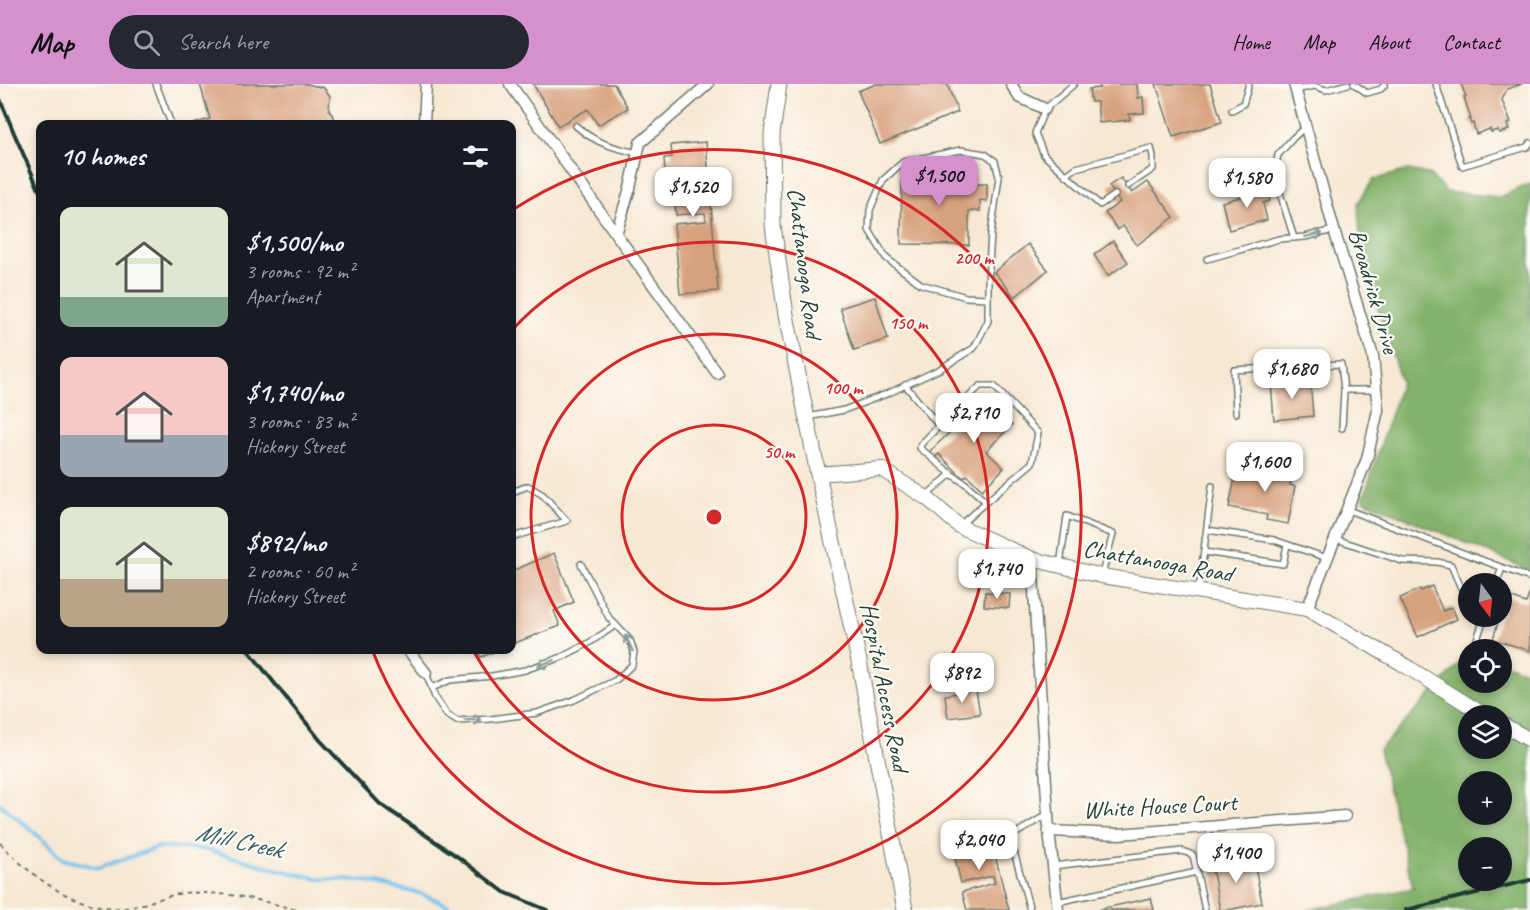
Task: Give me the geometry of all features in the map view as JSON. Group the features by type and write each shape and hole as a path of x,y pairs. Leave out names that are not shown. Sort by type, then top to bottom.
{"main road":[{"name":"Chattanooga Road","path":"779,84 772,134 773,226 786,315 818,474"},
{"name":"Hospital Access Road","path":"818,474 858,661 905,910"}],"street":[{"path":"424,120 426,84"},
{"path":"510,84 717,373"},
{"path":"616,234 630,189 640,142 708,84"},
{"path":"1011,84 1019,97 1045,109"},
{"name":"Broadrick Drive","path":"1295,87 1334,230 1373,356 1378,410 1367,459 1307,609"},
{"name":"Chattanooga Road","path":"818,474 881,470 925,497 959,526 1032,559 1102,576 1307,609 1468,705"},
{"path":"1032,559 1049,831 1057,906"},
{"path":"411,654 426,673"},
{"path":"1512,730 1530,740"},
{"name":"White House Court","path":"1049,831 1119,834 1345,816"}],"lane":[{"path":"156,84 170,120"},
{"path":"1074,84 1045,109 1035,132 1044,155 1100,205 1116,195"},
{"path":"1232,111 1243,105 1249,84"},
{"path":"1295,87 1314,85 1326,90 1348,84"},
{"path":"1354,84 1367,93 1381,89 1385,84"},
{"path":"1436,84 1462,166 1527,147 1530,143"},
{"path":"576,126 587,136 609,147 638,153"},
{"path":"1294,238 1274,174 1278,155 1306,126"},
{"path":"1066,174 1076,168 1151,148 1153,169 1128,186"},
{"path":"806,417 844,410 940,369 974,348 988,321 991,234 999,177 995,161 985,154 961,150 903,162 883,180 870,210 869,230 886,258 921,284 966,297 988,298"},
{"path":"1207,259 1280,239 1305,237 1334,230"},
{"path":"1236,413 1234,370 1341,363 1344,390 1342,428"},
{"path":"905,385 939,426"},
{"path":"959,526 1032,463 1038,434 994,386 980,386 921,444 920,448 986,502"},
{"path":"1344,390 1377,390"},
{"path":"925,497 951,474"},
{"path":"516,490 528,486 543,495 567,521 516,536"},
{"path":"1198,591 1212,486"},
{"path":"1346,509 1530,578"},
{"path":"1060,566 1067,516 1113,534 1102,576"},
{"path":"1206,530 1274,540 1327,558"},
{"path":"1334,538 1402,561 1437,562 1450,565 1458,582"},
{"path":"1204,552 1283,564 1287,544"},
{"path":"426,673 435,697 447,715 458,720 491,719 537,713 574,700 616,680 632,665 634,652 630,640 609,618 581,564"},
{"path":"1500,573 1502,568"},
{"path":"432,688 450,680 525,670 562,657 616,625"},
{"path":"1477,639 1481,627"},
{"path":"1030,910 1010,837 1048,814"},
{"path":"1053,866 1182,851 1193,855 1205,910"},
{"path":"1057,906 1197,872"}],"path":[{"path":"0,843 24,868 56,891 79,904 98,909 125,908 185,893 254,898 297,910"}],"green space":[{"path":"1408,170 1428,174 1447,192 1499,197 1530,184 1530,570 1363,500 1401,382 1361,254 1358,203 1373,180"},
{"path":"1458,666 1458,693 1512,693 1512,666 1530,672 1530,910 1308,910 1413,888 1379,750"}],"building":[{"path":"200,84 307,84 324,88 330,96 329,110 335,120 207,120 210,119"},
{"path":"533,84 614,84 628,108 598,125 588,109 558,126"},
{"path":"876,84 947,84 958,112 880,144 858,91"},
{"path":"1099,84 1137,84 1138,98 1143,97 1144,113 1129,114 1130,120 1099,123 1097,102 1091,102 1089,89 1100,88"},
{"path":"1156,84 1210,84 1222,122 1173,137"},
{"path":"1461,84 1522,84 1507,89 1502,100 1511,123 1507,124 1509,130 1499,133 1498,130 1491,132 1490,129 1476,134 1473,123 1471,124 1469,119 1471,119"},
{"path":"706,142 718,291 680,294 674,224 706,221 705,213 676,215 672,172 665,173 664,158 672,157 671,145"},
{"path":"902,171 974,172 974,184 987,184 987,201 980,200 980,211 969,211 969,245 901,244"},
{"path":"1121,178 1132,193 1148,182 1174,217 1137,245 1123,226 1118,230 1105,213 1120,202 1109,186"},
{"path":"1267,186 1270,201 1263,203 1267,220 1229,230 1222,202 1255,193 1254,189"},
{"path":"1113,241 1128,262 1108,276 1094,255"},
{"path":"1028,244 1048,270 1015,297 994,272"},
{"path":"875,297 888,339 854,350 840,308"},
{"path":"1310,379 1313,416 1274,420 1271,383"},
{"path":"986,398 1012,425 986,451 1004,468 982,490 967,475 963,478 939,454 933,459 928,453"},
{"path":"1259,462 1294,469 1290,485 1295,486 1288,524 1266,520 1267,515 1229,507 1236,473 1256,477"},
{"path":"554,553 574,602 554,611 560,626 516,642 516,569"},
{"path":"1432,586 1443,611 1452,607 1457,619 1418,637 1400,598"},
{"path":"985,592 1010,594 1009,608 984,606"},
{"path":"1530,592 1530,651 1512,645 1512,639 1493,639 1497,627 1512,627 1512,598 1526,603"},
{"path":"976,690 980,714 948,718 945,695"},
{"path":"988,828 1009,910 967,910 962,892 995,883 993,876 961,883 950,838"},
{"path":"1240,856 1243,869 1255,867 1262,903 1220,910 1211,862"},
{"path":"1151,898 1154,910 1100,910 1100,909"}],"waterway":[{"name":"Mill Creek","path":"0,804 63,859 98,868 159,847 204,849 318,879 364,881 419,893 448,905 452,910"}],"railway":[{"path":"0,99 36,183"},
{"path":"251,654 320,740 380,804 458,857 504,892 547,910"},
{"path":"1406,910 1530,880"}]}
